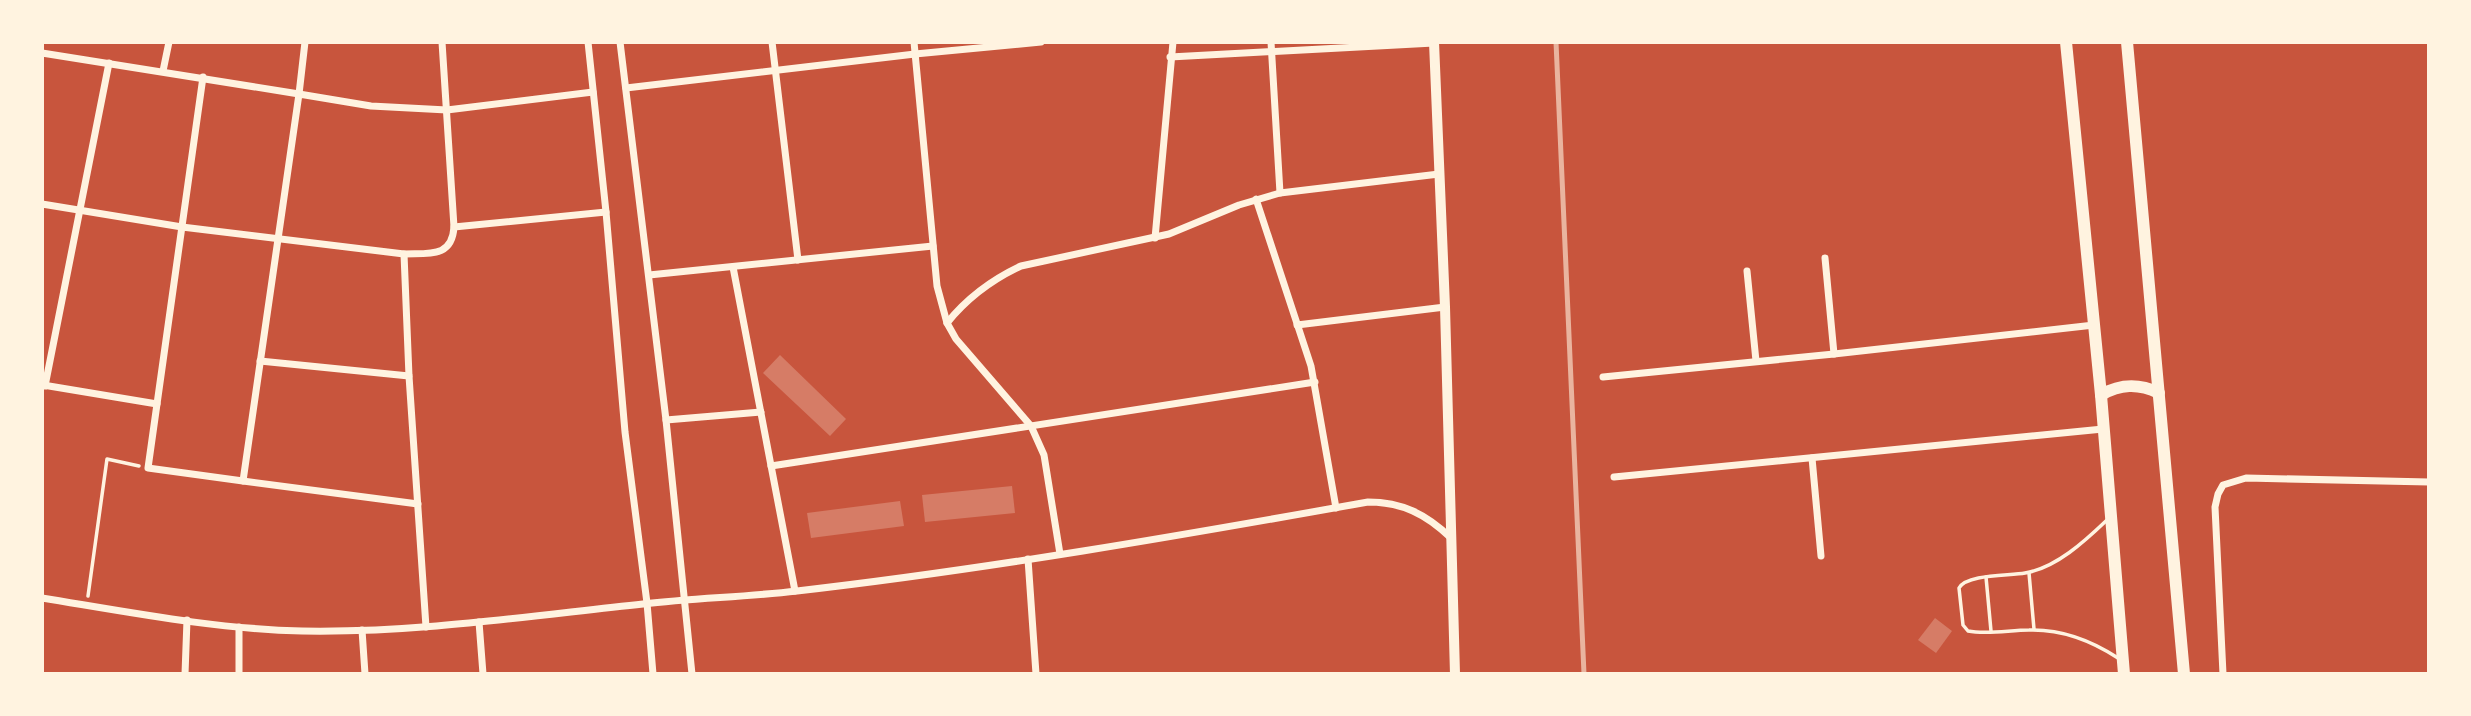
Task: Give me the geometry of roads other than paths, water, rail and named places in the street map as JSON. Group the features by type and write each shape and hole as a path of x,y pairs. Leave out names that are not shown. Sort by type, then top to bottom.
{"main road":[{"path":"2066,42 2101,395 2124,668"},
{"path":"2127,42 2184,674"},
{"path":"2101,395 2109,390 2129,386 2158,393"}],"street":[{"path":"163,71 169,42"},
{"path":"243,481 306,42"},
{"path":"42,204 182,227 278,239 404,254 441,252 453,236 454,226 442,42"},
{"path":"588,42 625,432 647,603 653,674"},
{"path":"620,42 666,420 692,674"},
{"path":"772,42 798,260"},
{"path":"914,42 937,286 947,323 956,340 1031,426 1044,456 1060,554"},
{"path":"626,88 1041,42"},
{"path":"1155,238 1173,42"},
{"path":"1271,42 1280,193"},
{"path":"1170,57 1434,43 1445,307 1455,674"},
{"path":"42,53 371,106 447,110 593,92"},
{"path":"109,63 43,385 157,404"},
{"path":"203,77 148,468 418,505"},
{"path":"947,323 980,289 1021,266 1155,238 1256,199 1280,193 1439,174"},
{"path":"1256,199 1315,383 1336,508"},
{"path":"454,226 606,212"},
{"path":"649,275 933,246"},
{"path":"404,254 426,627"},
{"path":"1825,258 1833,354"},
{"path":"733,267 796,591"},
{"path":"1747,271 1756,362"},
{"path":"1297,326 1445,307"},
{"path":"1603,377 2094,325"},
{"path":"260,361 410,376"},
{"path":"771,466 1315,383"},
{"path":"666,420 761,412"},
{"path":"1614,477 2103,429"},
{"path":"1812,458 1821,556"},
{"path":"2222,674 2215,507 2223,485 2246,478 2429,482"},
{"path":"42,598 239,626 300,631 362,630 426,627 647,603 796,591 1028,559 1368,502 1386,502 1421,513 1451,538"},
{"path":"1028,559 1036,674"},
{"path":"185,674 187,620"},
{"path":"479,622 483,674"},
{"path":"239,626 239,674"},
{"path":"362,630 365,674"}],"lane":[{"path":"2111,517 2073,549 2029,573 1967,580 1960,585 1963,625 1972,632 2034,629 2081,639 2103,649 2124,668"},
{"path":"2029,573 2034,629"},
{"path":"1986,578 1991,632"}],"railway":[{"path":"1556,42 1584,674"}]}
